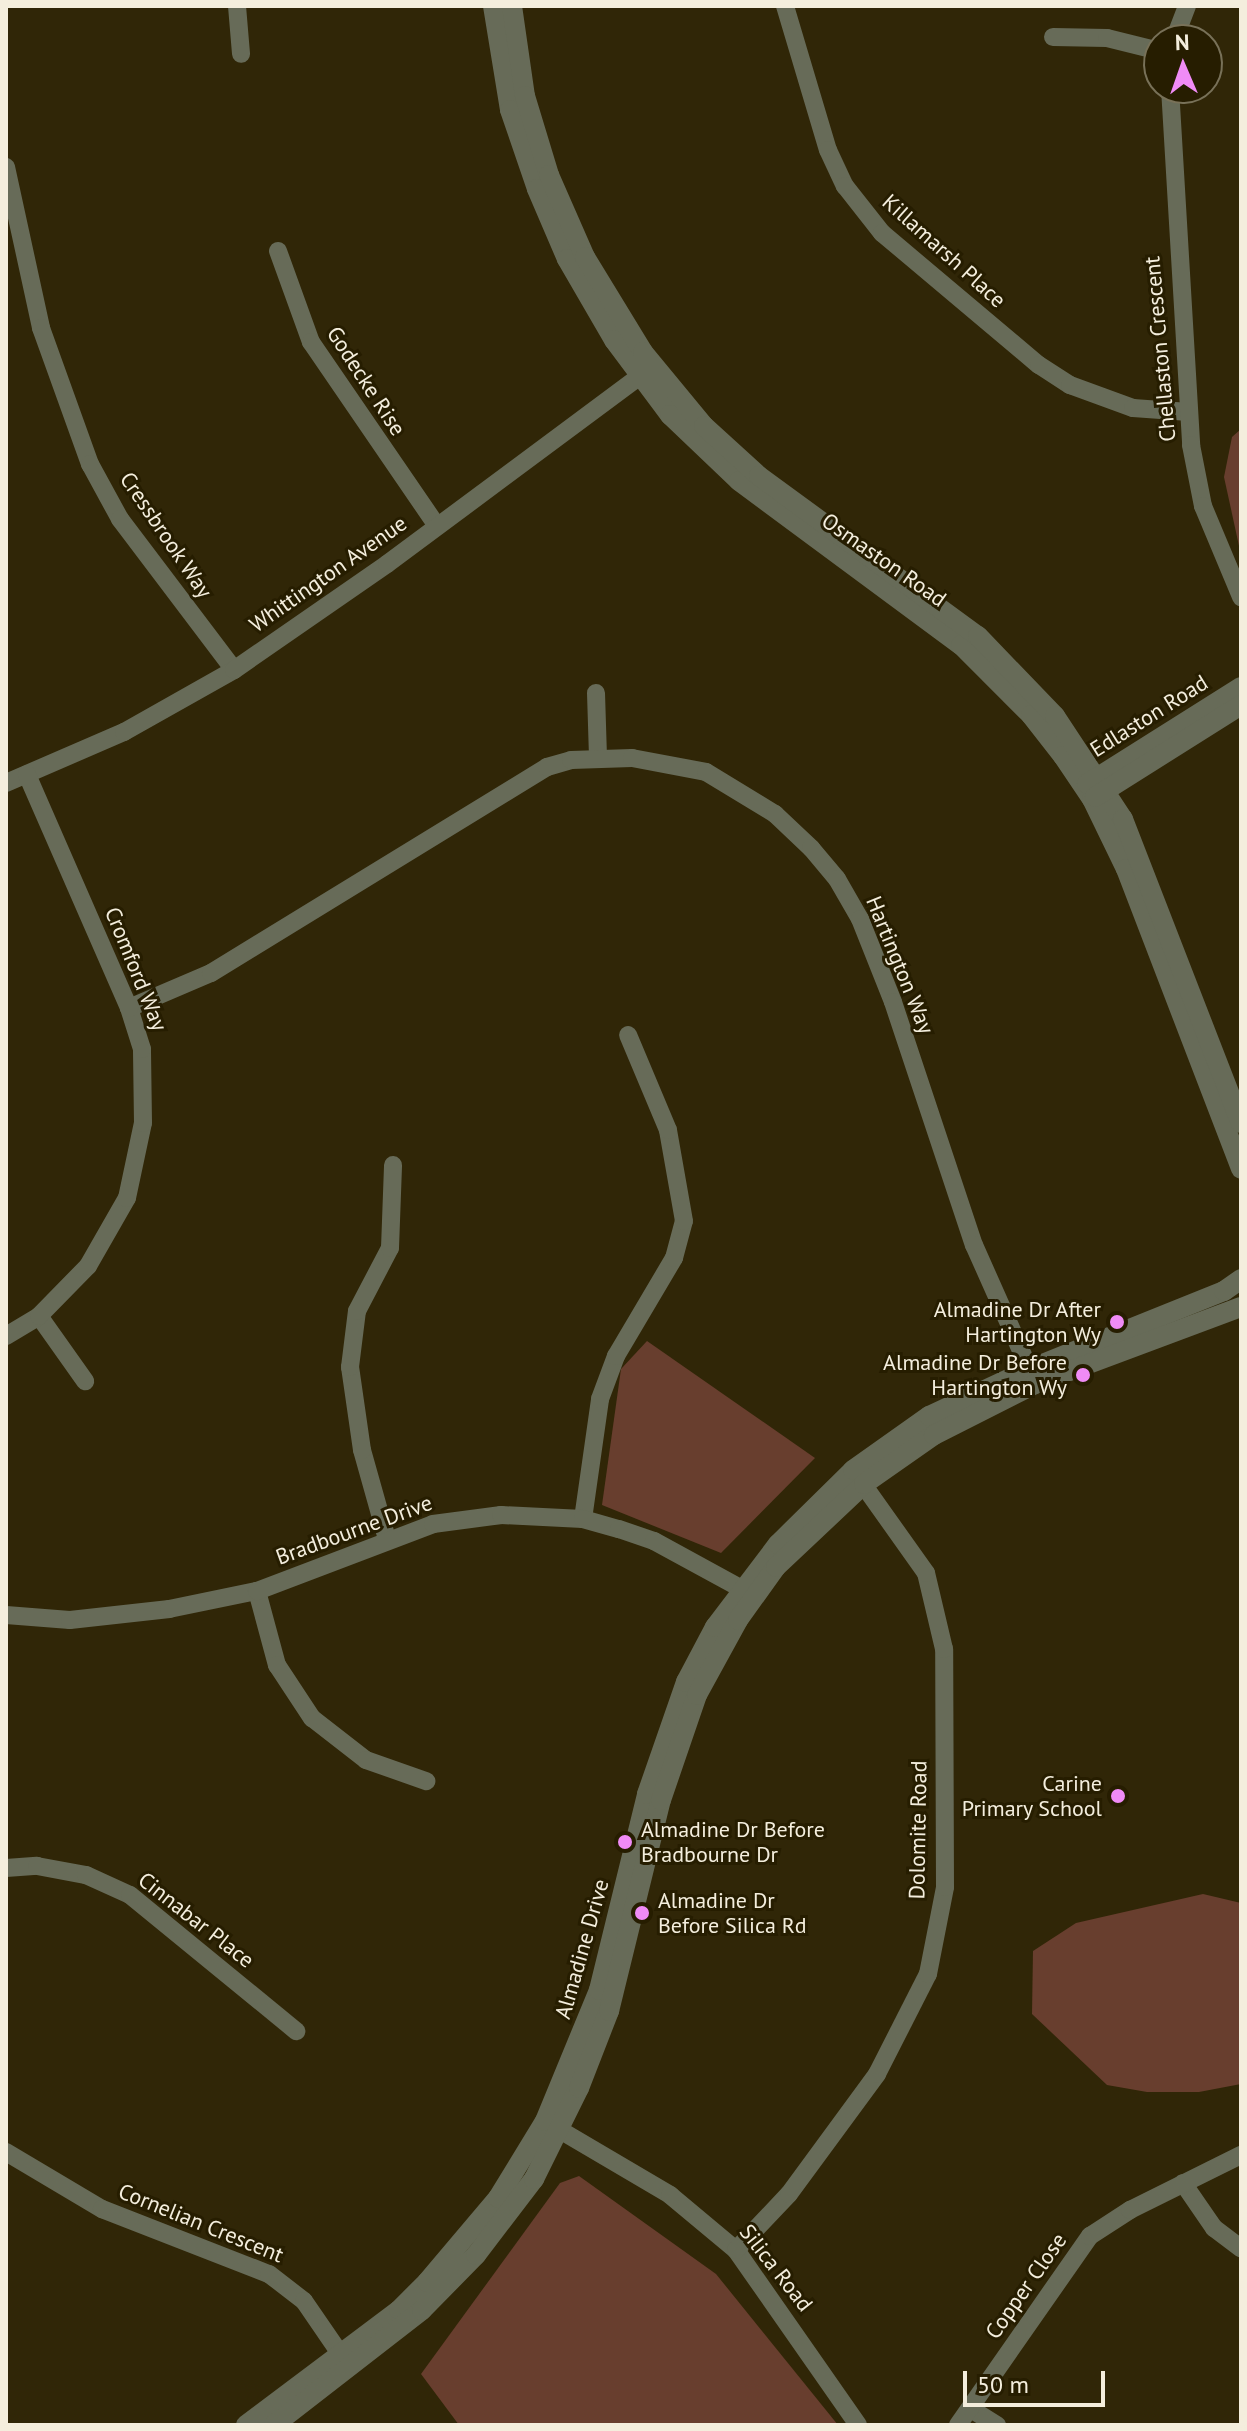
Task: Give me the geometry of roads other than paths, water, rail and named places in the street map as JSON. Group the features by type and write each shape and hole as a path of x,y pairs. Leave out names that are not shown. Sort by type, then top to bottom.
{"street":[{"path":"237,6 241,54"},
{"name":"Osmaston Road","path":"493,6 510,110 542,202 567,259 680,425 767,505 961,645 1031,715 1095,788 1141,859 1241,1123"},
{"name":"Osmaston Road","path":"512,6 525,96 549,175 585,257 646,372"},
{"name":"Killamarsh Place","path":"785,6 828,150 845,186 882,233 1039,365 1070,385 1133,408 1189,412"},
{"path":"1053,37 1107,38 1143,47"},
{"name":"Chellaston Crescent","path":"1171,104 1189,412 1203,506 1241,597"},
{"name":"Cressbrook Way","path":"6,167 41,328 90,464 120,519 234,670"},
{"name":"Cressbrook Way","path":"6,198 21,235"},
{"name":"Godecke Rise","path":"278,251 311,342 437,526"},
{"name":"Whittington Avenue","path":"6,783 124,732 234,670 646,372"},
{"name":"Edlaston Road","path":"1095,788 1241,687"},
{"path":"596,693 598,758"},
{"name":"Edlaston Road","path":"1095,788 1241,705"},
{"name":"Hartington Way","path":"129,1008 211,973 522,779 571,760 598,758 674,764 706,772 775,814 837,879 893,1002 974,1245 1032,1376"},
{"name":"Cromford Way","path":"6,1336 39,1316 88,1266 127,1198 143,1123 142,1049 129,1008 27,774"},
{"name":"Osmaston Road","path":"1095,788 1241,1169"},
{"path":"583,1519 600,1399 616,1356 674,1258 684,1221 668,1130 628,1035"},
{"path":"387,1539 362,1450 350,1367 357,1311 390,1248 393,1165"},
{"name":"Almadine Drive","path":"274,2425 346,2362 465,2241 552,2125 599,1990 659,1751 686,1682 747,1592 859,1477 929,1416 1032,1376 1224,1291 1241,1279"},
{"name":"Almadine Drive","path":"1032,1376 1241,1307"},
{"path":"39,1316 85,1381"},
{"name":"Dolomite Road","path":"736,2250 789,2194 877,2074 928,1974 945,1887 944,1649 926,1573 859,1477"},
{"name":"Bradbourne Drive","path":"6,1615 70,1620 169,1609 257,1591 387,1539 476,1518 583,1519 654,1541 747,1592"},
{"path":"257,1591 277,1665 312,1718 366,1760 426,1781"},
{"name":"Cinnabar Place","path":"6,1868 37,1866 86,1875 130,1895 296,2031"},
{"name":"Silica Road","path":"552,2125 670,2195 736,2250 858,2425"},
{"name":"Copper Close","path":"958,2425 1090,2236 1183,2183 1241,2155"},
{"name":"Cornelian Crescent","path":"9,2161 138,2226 269,2274 304,2301 346,2362"},
{"path":"1183,2183 1214,2228 1241,2248"},
{"name":"Almadine Drive","path":"246,2425 346,2362"},
{"path":"971,2409 997,2425"}],"place":[{"name":"Almadine Dr After Hartington Wy","path":"1117,1322"},
{"name":"Almadine Dr Before Hartington Wy","path":"1083,1375"},
{"name":"Carine Primary School","path":"1118,1796"},
{"name":"Almadine Dr Before Bradbourne Dr","path":"625,1842"},
{"name":"Almadine Dr Before Silica Rd","path":"642,1913"}]}
